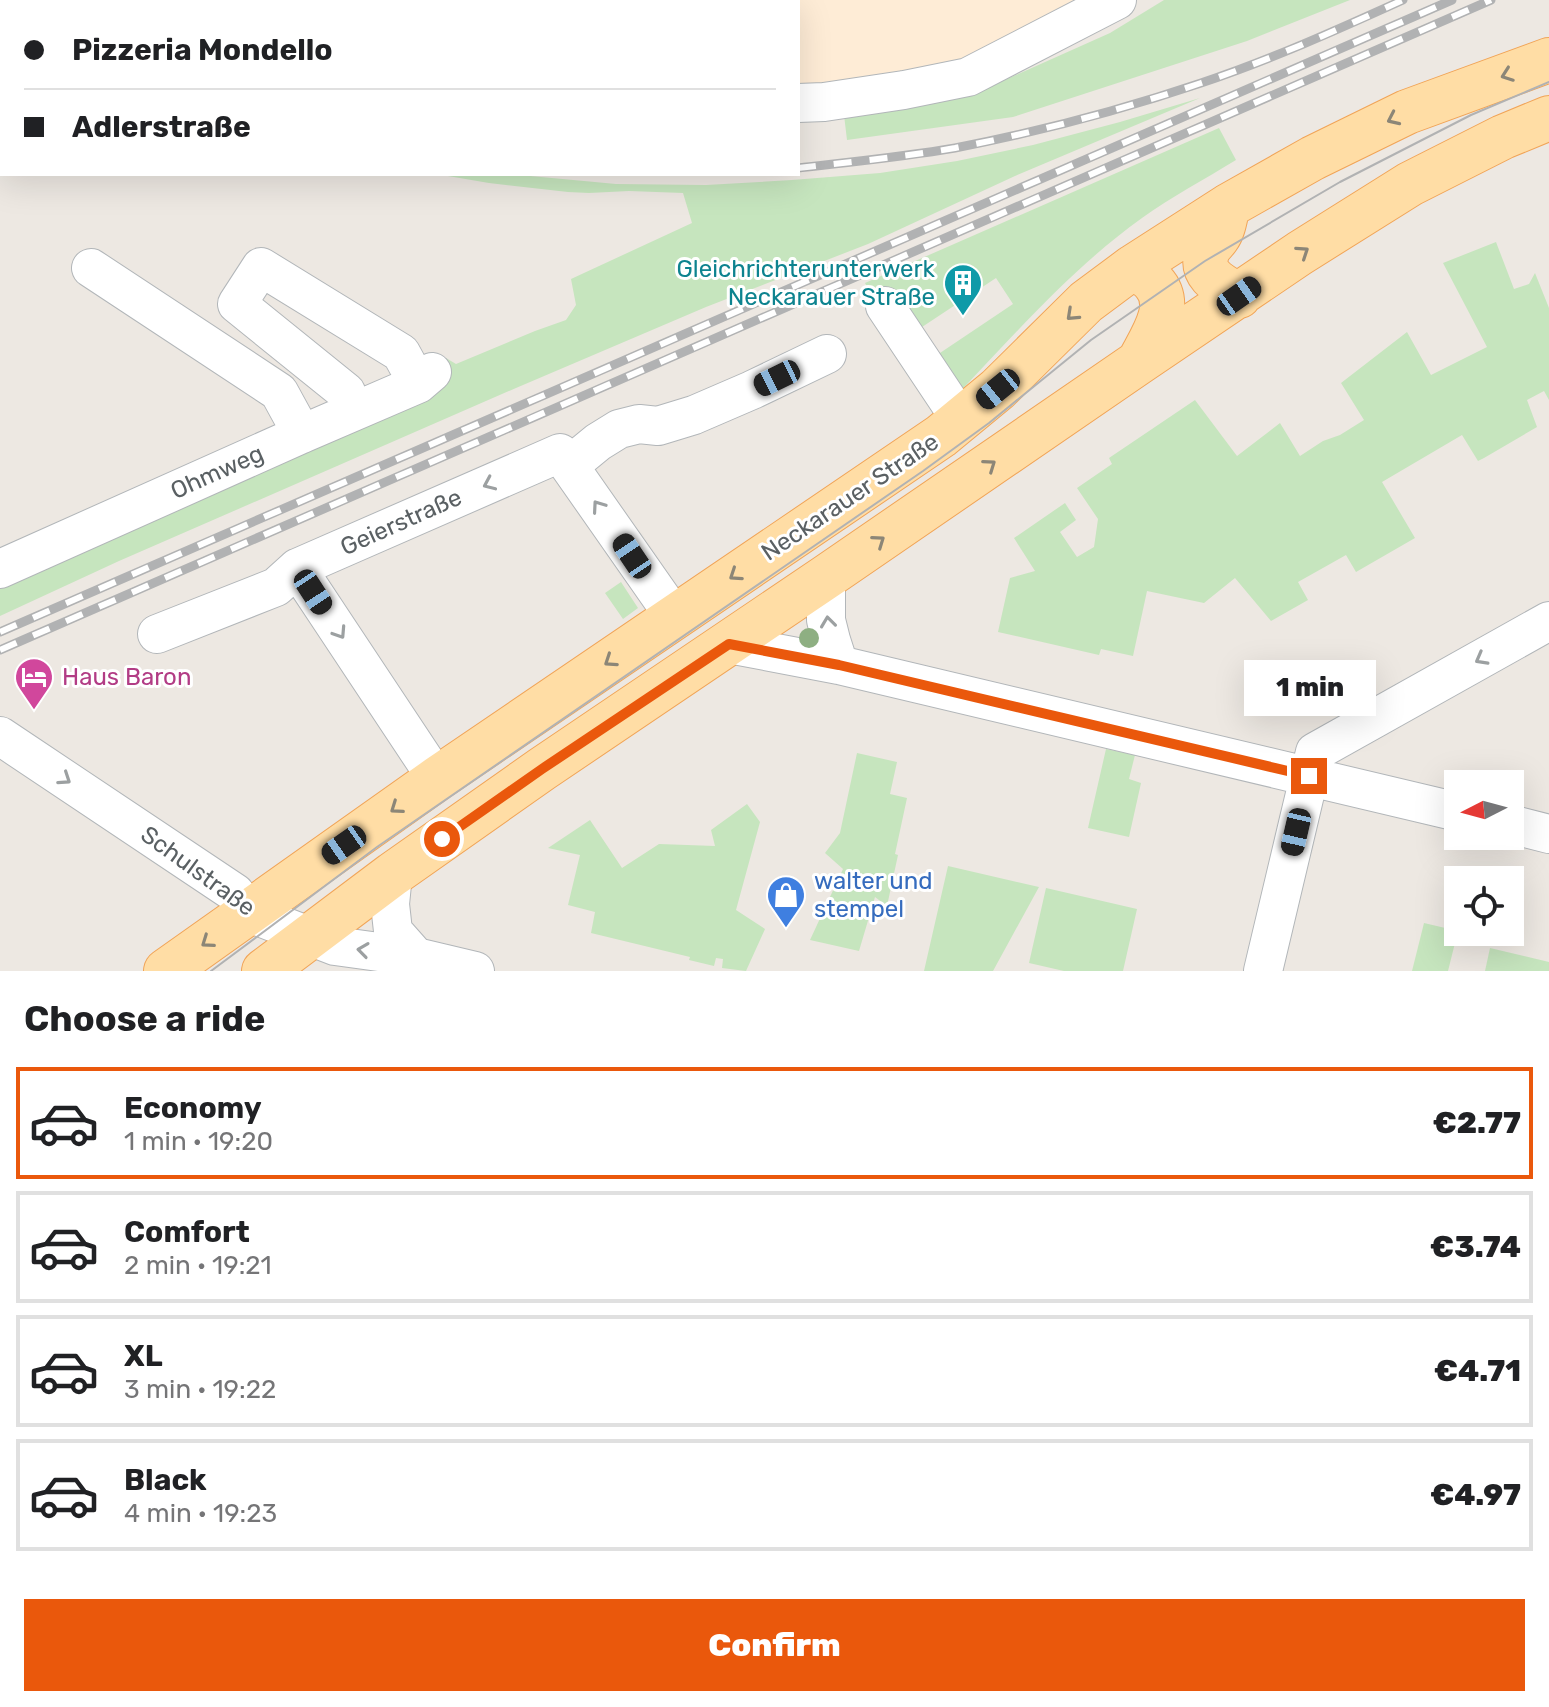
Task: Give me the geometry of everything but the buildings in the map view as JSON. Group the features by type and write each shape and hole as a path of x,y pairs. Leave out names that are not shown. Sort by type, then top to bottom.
{"main road":[{"name":"Neckarauer Straße","path":"166,971 438,778 941,436 998,389 1086,302 1133,267 1291,170 1407,112 1549,60"},
{"path":"264,971 393,874 542,769 1360,214 1410,184 1503,137 1549,118"},
{"path":"1228,206 1220,235 1211,245 1205,261 1211,278 1239,296"},
{"path":"1133,267 1155,283 1162,296 1158,323 1139,362"}],"street":[{"path":"800,103 838,100 968,77 1117,0"},
{"name":"Ohmweg","path":"0,569 354,411 425,378 401,353 261,267 237,304 346,392 354,411"},
{"path":"91,268 279,392 302,434"},
{"path":"885,306 961,420"},
{"name":"Geierstraße","path":"157,634 276,587 297,568 565,459 619,429 639,424 658,426 694,415 827,354"},
{"path":"565,459 674,616"},
{"path":"297,568 438,778"},
{"path":"826,577 826,620 839,665"},
{"path":"1263,971 1315,752 1549,621"},
{"path":"729,644 839,665 1444,809"},
{"name":"Schulstraße","path":"0,736 235,893 249,913 335,946 416,957 475,971"},
{"path":"1524,828 1549,834"},
{"path":"393,874 390,904 393,931 416,957"}],"shaded area":[{"path":"800,0 1099,0 996,51 905,81 800,88"}],"green space":[{"path":"1164,0 1350,0 1247,41 1013,117 847,140 844,115 971,95 1110,33"},
{"path":"1200,98 1015,176 868,244 706,307 516,388 0,616 0,579 443,381 446,358 456,364 566,320 576,305 571,279 692,223 683,193 568,192 448,176 530,176 616,184 706,185 880,173 1033,145"},
{"path":"1219,128 1236,160 1153,210 1092,258 1044,303 955,397 934,357 1013,304 996,278 916,331 887,324 865,283"},
{"path":"1496,242 1514,289 1529,284 1535,273 1549,308 1549,400 1544,391 1527,400 1537,427 1478,461 1462,435 1382,482 1415,538 1356,572 1346,555 1298,582 1308,600 1271,621 1235,578 1204,603 1147,591 1133,656 1101,649 1099,655 998,632 1010,578 1035,571 1014,538 1065,503 1076,520 1060,532 1077,557 1094,547 1098,519 1077,488 1112,464 1109,458 1195,400 1237,456 1280,423 1300,456 1364,420 1341,383 1407,332 1431,375 1487,347 1443,263"},
{"path":"621,582 638,608 623,619 605,593"},
{"path":"1106,749 1135,755 1129,779 1141,783 1129,837 1088,828"},
{"path":"857,753 897,762 890,794 907,798 887,906 875,897 859,951 810,940 843,869 825,853 840,833"},
{"path":"747,804 760,822 736,910 765,929 746,971 722,968 723,959 716,958 714,966 689,960 690,957 591,933 595,912 568,905 580,855 548,848 590,820 622,868 659,844 715,846 711,830"},
{"path":"948,866 1039,887 993,971 924,971"},
{"path":"1046,888 1137,909 1123,971 1064,971 1029,963"},
{"path":"1424,923 1444,928 1444,946 1454,946 1448,971 1412,971"},
{"path":"1490,948 1549,962 1549,971 1485,971"}],"tram line":[{"path":"211,971 377,847 923,471 989,423 1091,340 1205,261 1340,182 1471,115 1549,82"}],"railway":[{"path":"800,168 955,148 1110,111 1252,65 1403,0"},
{"path":"0,632 1452,0"},
{"path":"0,650 1491,0"}],"place":[{"name":"Gleichrichterunterwerk Neckarauer Straße","path":"963,317"},
{"name":"Haus Baron","path":"34,711"},
{"name":"walter und stempel","path":"786,929"}],"route":[{"path":"442,839 729,644 839,665 1309,776"}]}
